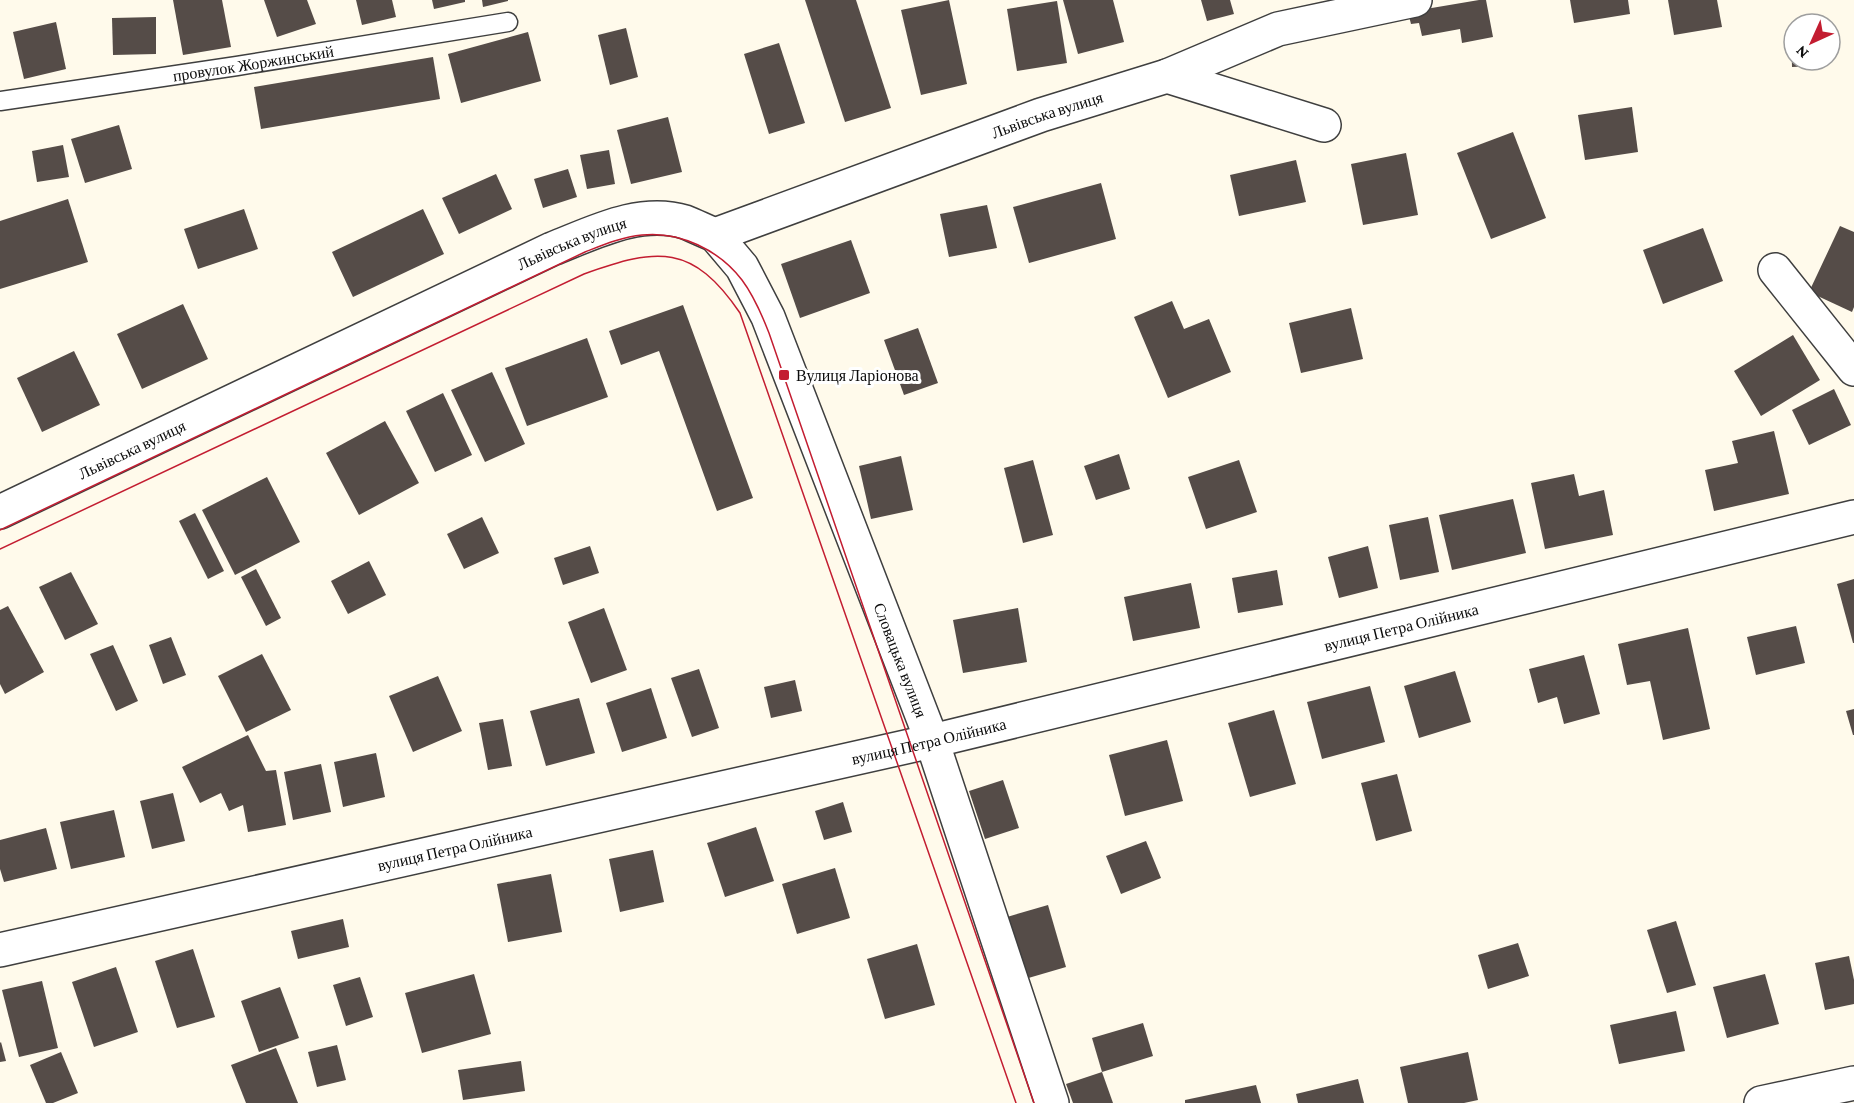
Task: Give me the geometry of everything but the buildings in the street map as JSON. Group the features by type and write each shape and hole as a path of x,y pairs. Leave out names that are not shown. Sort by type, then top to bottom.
{"street":[{"name":"Львівська вулиця","path":"0,512 530,259 611,226 651,218 683,222 715,235 1041,115 1167,76 1278,30 1415,0"},
{"path":"1167,76 1324,125"},
{"name":"Словацька вулиця","path":"715,235 741,267 768,317 932,741 1052,1103"},
{"path":"1776,270 1854,369"},
{"name":"вулиця Петра Олійника","path":"0,950 932,741 1854,517"},
{"path":"1761,1103 1854,1083"}],"lane":[{"name":"провулок Жоржинський","path":"0,101 507,22"}],"tram line":[{"path":"0,530 585,252 642,235 670,236 698,245 722,260 742,280 754,299 769,333 1034,1103"},
{"path":"0,549 584,274 610,265 653,256 689,263 706,274 723,290 740,313 1016,1103"}],"place":[{"name":"Вулиця Ларіонова","path":"784,375"}]}
